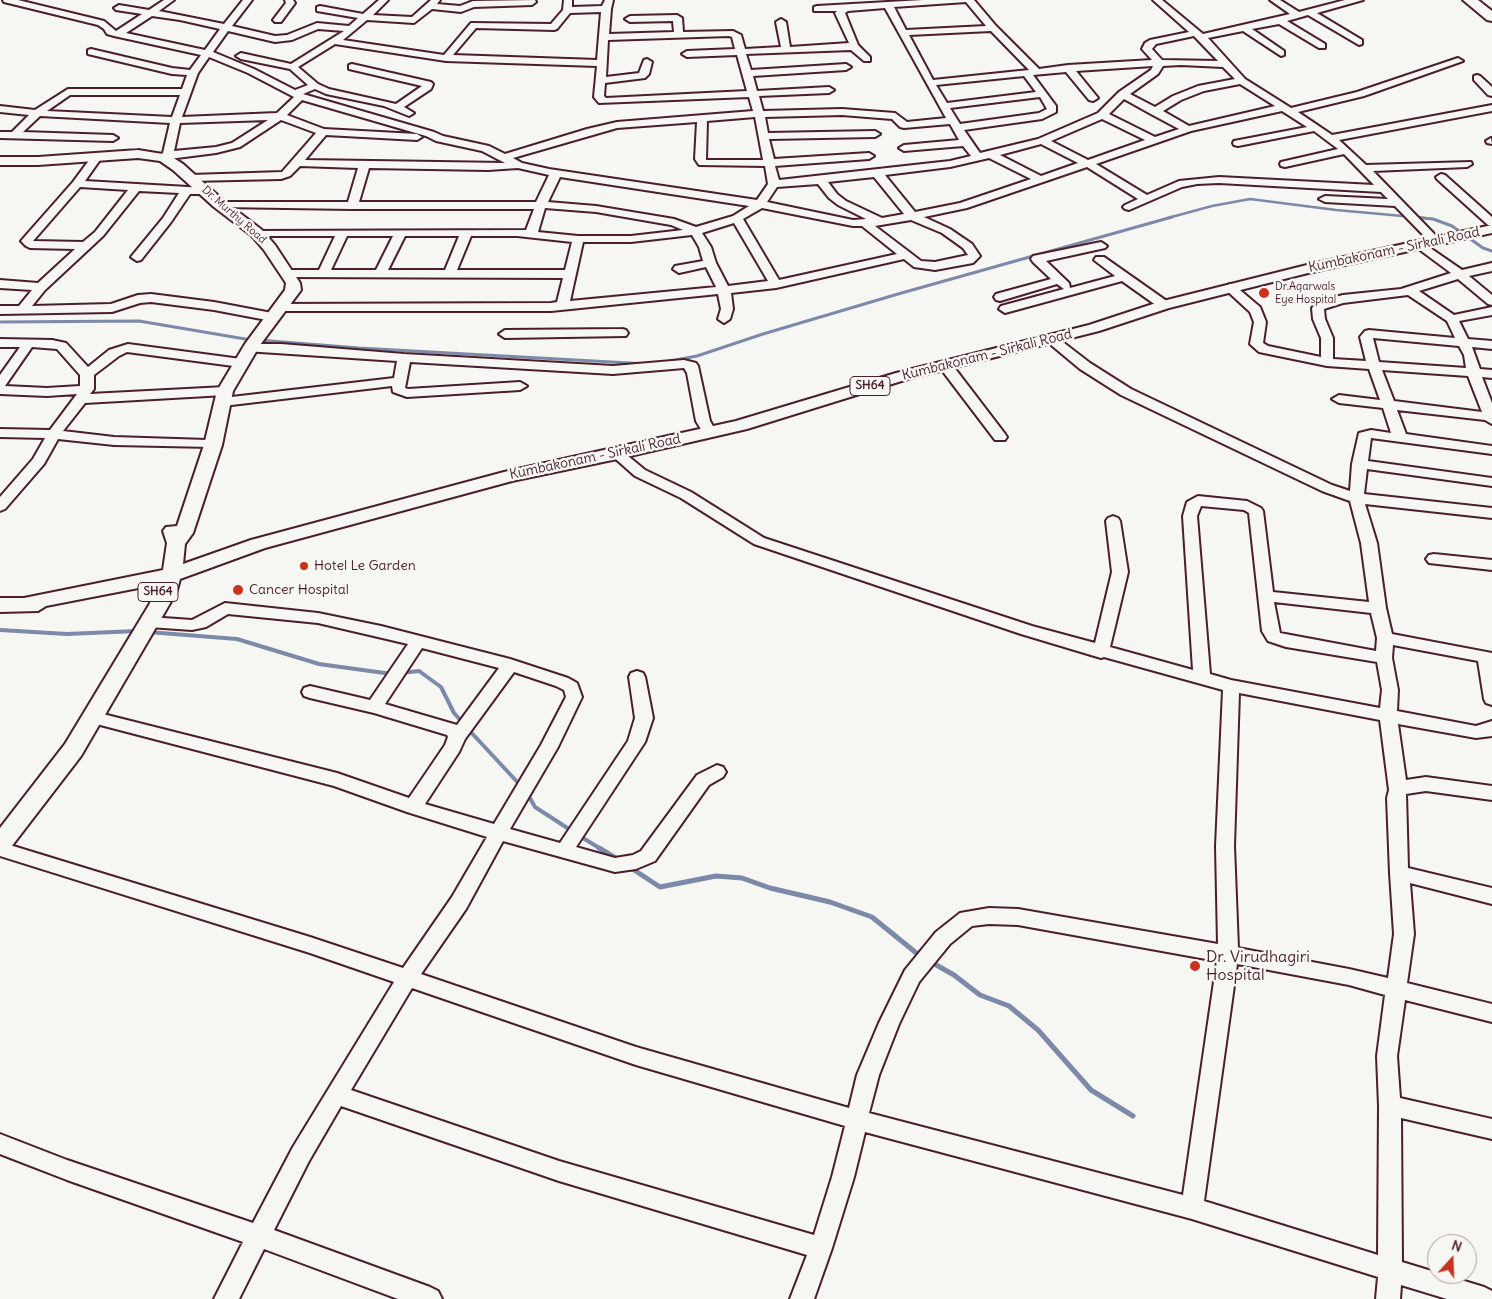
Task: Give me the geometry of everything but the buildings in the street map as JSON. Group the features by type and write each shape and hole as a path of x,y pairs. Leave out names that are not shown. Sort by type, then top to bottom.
{"highway":[{"path":"1470,0 1492,17"}],"main road":[{"name":"Dr. Murthy Road","path":"0,161 38,161 127,154 166,158 189,184 205,190 219,204 257,233 270,248 288,275"},
{"name":"Kumbakonam - Sirkali Road","path":"0,605 41,604 144,594 169,583 191,581 280,538 510,476 710,433 945,365 1094,328 1164,305 1230,288 1492,229"},
{"path":"176,543 172,532 222,404 242,363 274,315 288,275"},
{"path":"0,847 73,750 144,630 169,583 176,543 184,533 213,445 222,404"}],"street":[{"path":"7,0 101,23 108,27 110,32 117,34 208,53 251,71 297,95 430,134 440,139"},
{"path":"117,34 170,0"},
{"path":"248,0 194,73 176,120 166,158 226,149 280,116 297,95 315,86"},
{"path":"278,20 291,3 289,0"},
{"path":"293,67 352,29 384,0"},
{"path":"446,58 474,25 554,26 567,10 568,0"},
{"path":"817,9 845,8 865,3 888,5 963,0"},
{"path":"567,10 608,5 600,98 603,101 702,119 760,114 842,112 896,116 904,125 955,125 1049,113 1052,110 1051,106 1031,71 969,0"},
{"path":"1274,0 1299,16"},
{"path":"1160,63 1147,49 1148,45 1153,42 1244,28 1310,13 1329,2 1359,0"},
{"path":"1162,1 1242,81 1316,128 1346,150 1397,203 1428,243 1492,301"},
{"path":"414,20 434,3 461,9 467,8 470,4 532,2"},
{"path":"888,5 930,84 966,143 978,158"},
{"path":"119,8 151,12 282,39 317,26 352,29"},
{"path":"845,8 840,13 854,44 853,46 867,59"},
{"path":"320,9 367,17 424,20"},
{"path":"1310,13 1359,42"},
{"path":"630,19 677,18 679,35"},
{"path":"1281,20 1322,46"},
{"path":"781,22 786,50"},
{"path":"903,33 993,28"},
{"path":"1244,28 1281,53"},
{"path":"257,233 531,234 578,239 631,239 695,231 737,218 760,204 774,184 774,177 769,163 760,114 734,34 604,37"},
{"path":"333,41 446,58 602,63"},
{"path":"687,54 853,46"},
{"path":"91,52 172,71 194,73"},
{"path":"241,56 293,67 315,86 326,91 373,100 409,113"},
{"path":"36,113 105,118 176,120 280,116 323,132 440,139 485,148 518,165 556,173 760,204 866,224 963,206 1188,129 1360,94 1458,61"},
{"path":"601,80 638,77 644,74 647,62"},
{"path":"774,184 878,174 950,164 1042,141 1102,115 1123,94 1155,72 1160,63"},
{"path":"930,84 1068,68 1160,63 1227,64"},
{"path":"352,67 428,84 426,89 396,108"},
{"path":"746,72 846,67"},
{"path":"1068,68 1094,98"},
{"path":"1476,78 1492,93"},
{"path":"1155,112 1177,98 1202,88 1242,81"},
{"path":"503,158 563,141 590,131 617,125 655,110 752,93 828,90"},
{"path":"8,124 36,113 68,92 186,92"},
{"path":"944,106 1043,94"},
{"path":"1123,94 1188,129"},
{"path":"1331,138 1492,108"},
{"path":"0,109 14,136"},
{"path":"14,136 36,113"},
{"path":"1102,115 1153,140"},
{"path":"90,138 105,118"},
{"path":"702,119 701,161 709,164 769,163 869,156"},
{"path":"1238,143 1316,128"},
{"path":"77,184 136,187 281,176 286,174 297,163 323,132"},
{"path":"764,136 876,134"},
{"path":"14,136 113,138"},
{"path":"1042,141 1087,163 1146,199"},
{"path":"904,148 966,143"},
{"path":"1285,164 1346,150"},
{"path":"992,155 1038,179"},
{"path":"87,246 41,245 30,244 27,241 77,184 97,157"},
{"path":"297,163 488,167 518,165"},
{"path":"1364,168 1467,164"},
{"path":"352,206 364,165"},
{"path":"531,234 541,204 556,173"},
{"path":"866,224 918,264 926,266 969,260 974,256 968,246 946,231 912,216 878,174"},
{"path":"1441,178 1492,223"},
{"path":"821,180 833,196 842,203 881,222"},
{"path":"1129,207 1179,184 1219,180 1384,189"},
{"path":"137,257 167,220 189,184"},
{"path":"22,310 41,287 87,246 136,187"},
{"path":"1325,199 1397,203"},
{"path":"219,204 352,206 541,204 596,208 661,219 695,231 705,246 710,263 724,290 726,309 724,320"},
{"path":"737,218 776,284"},
{"path":"324,274 342,234"},
{"path":"381,273 400,234"},
{"path":"450,274 466,234"},
{"path":"554,318 570,274 578,239"},
{"path":"1068,292 1059,280 1037,259 1101,246"},
{"path":"505,334 554,318 627,300 776,284 907,255"},
{"path":"1100,260 1164,305"},
{"path":"679,269 710,263"},
{"path":"1327,362 1327,338 1319,319 1318,308 1323,304 1343,299 1410,291 1460,274 1492,268"},
{"path":"288,275 381,273 570,274"},
{"path":"1005,309 1124,277"},
{"path":"1000,297 1059,280"},
{"path":"0,284 41,287"},
{"path":"1230,288 1256,310 1260,322 1256,338 1258,346 1327,362 1492,374"},
{"path":"1339,399 1491,418 1474,374 1470,355 1452,319 1410,291"},
{"path":"0,310 112,308 138,299 152,298 274,315 554,318 622,333"},
{"path":"1452,319 1492,311"},
{"path":"1400,437 1374,366 1366,337 1369,334 1492,345"},
{"path":"1050,339 1085,366 1126,392 1327,488 1356,498 1492,514"},
{"path":"0,343 61,346 87,374"},
{"path":"0,384 29,343"},
{"path":"252,346 404,358 613,370 684,364 690,366 694,372 703,421 710,433"},
{"path":"0,506 39,461 54,434 84,394 87,374 114,353 125,348 242,363"},
{"path":"404,358 398,388 407,393 520,386"},
{"path":"945,365 1000,437"},
{"path":"0,390 222,404 399,381"},
{"path":"0,433 54,434 114,441 207,444"},
{"path":"1388,1299 1390,1271 1390,1106 1387,1056 1404,934 1399,873 1396,798 1398,790 1388,714 1390,690 1384,658 1385,638 1378,608 1369,544 1356,498 1360,464 1364,436 1366,434 1492,450"},
{"path":"617,454 640,473 686,495 759,541 1026,630 1231,686 1476,732 1486,731 1492,727"},
{"path":"1360,464 1492,482"},
{"path":"1202,679 1190,516 1194,503 1198,501 1247,506 1256,511 1270,631 1274,637 1286,641 1384,658"},
{"path":"1101,652 1120,572 1113,521"},
{"path":"1434,559 1492,565"},
{"path":"1266,596 1378,608"},
{"path":"144,630 200,623 225,608 318,618 510,665 562,682 571,687 574,698 549,747 459,903 407,978 301,1154 226,1299"},
{"path":"1385,638 1488,658 1492,699"},
{"path":"374,707 418,642"},
{"path":"413,807 453,747 457,736 510,665"},
{"path":"564,851 636,742 644,718 637,677"},
{"path":"1192,1208 1228,955 1225,846 1231,686"},
{"path":"310,692 374,707 452,730 457,736"},
{"path":"91,717 337,780 413,807 498,833 615,865 636,862 648,856 703,780 717,772"},
{"path":"1398,790 1411,785 1426,784 1492,793"},
{"path":"0,847 301,942 636,1056 857,1120 1192,1208 1484,1299"},
{"path":"1399,873 1492,896"},
{"path":"802,1299 843,1177 868,1075 889,1023 912,976 943,938 967,919 989,916 1018,917 1349,977 1492,1013"},
{"path":"336,1095 559,1171 820,1248"},
{"path":"1390,1106 1492,1130"},
{"path":"0,1144 67,1170 260,1236 430,1299"}],"waterway":[{"path":"1168,218 1212,206 1250,199 1336,210 1425,218"},
{"path":"665,362 697,356 763,334 898,294 1172,217"},
{"path":"1411,217 1433,219 1452,226 1483,248 1492,251"},
{"path":"0,322 139,321 251,340"},
{"path":"258,340 359,348 648,364"},
{"path":"0,630 67,634 137,631"},
{"path":"148,632 237,639 319,664 392,674"},
{"path":"401,673 419,671 441,687 454,713 463,723"},
{"path":"468,729 521,786"},
{"path":"527,793 535,807 572,831"},
{"path":"578,835 601,849"},
{"path":"599,848 619,860"},
{"path":"631,868 660,887 716,876 742,878 770,888 830,902 872,917 920,956"},
{"path":"931,962 954,975 980,995 1009,1006 1038,1030 1091,1090 1133,1116"}],"place":[{"name":"Dr.Agarwals Eye Hospital","path":"1264,293"},
{"name":"Hotel Le Garden","path":"304,566"},
{"name":"Cancer Hospital","path":"238,590"},
{"name":"Dr. Virudhagiri Hospital","path":"1195,966"}]}
